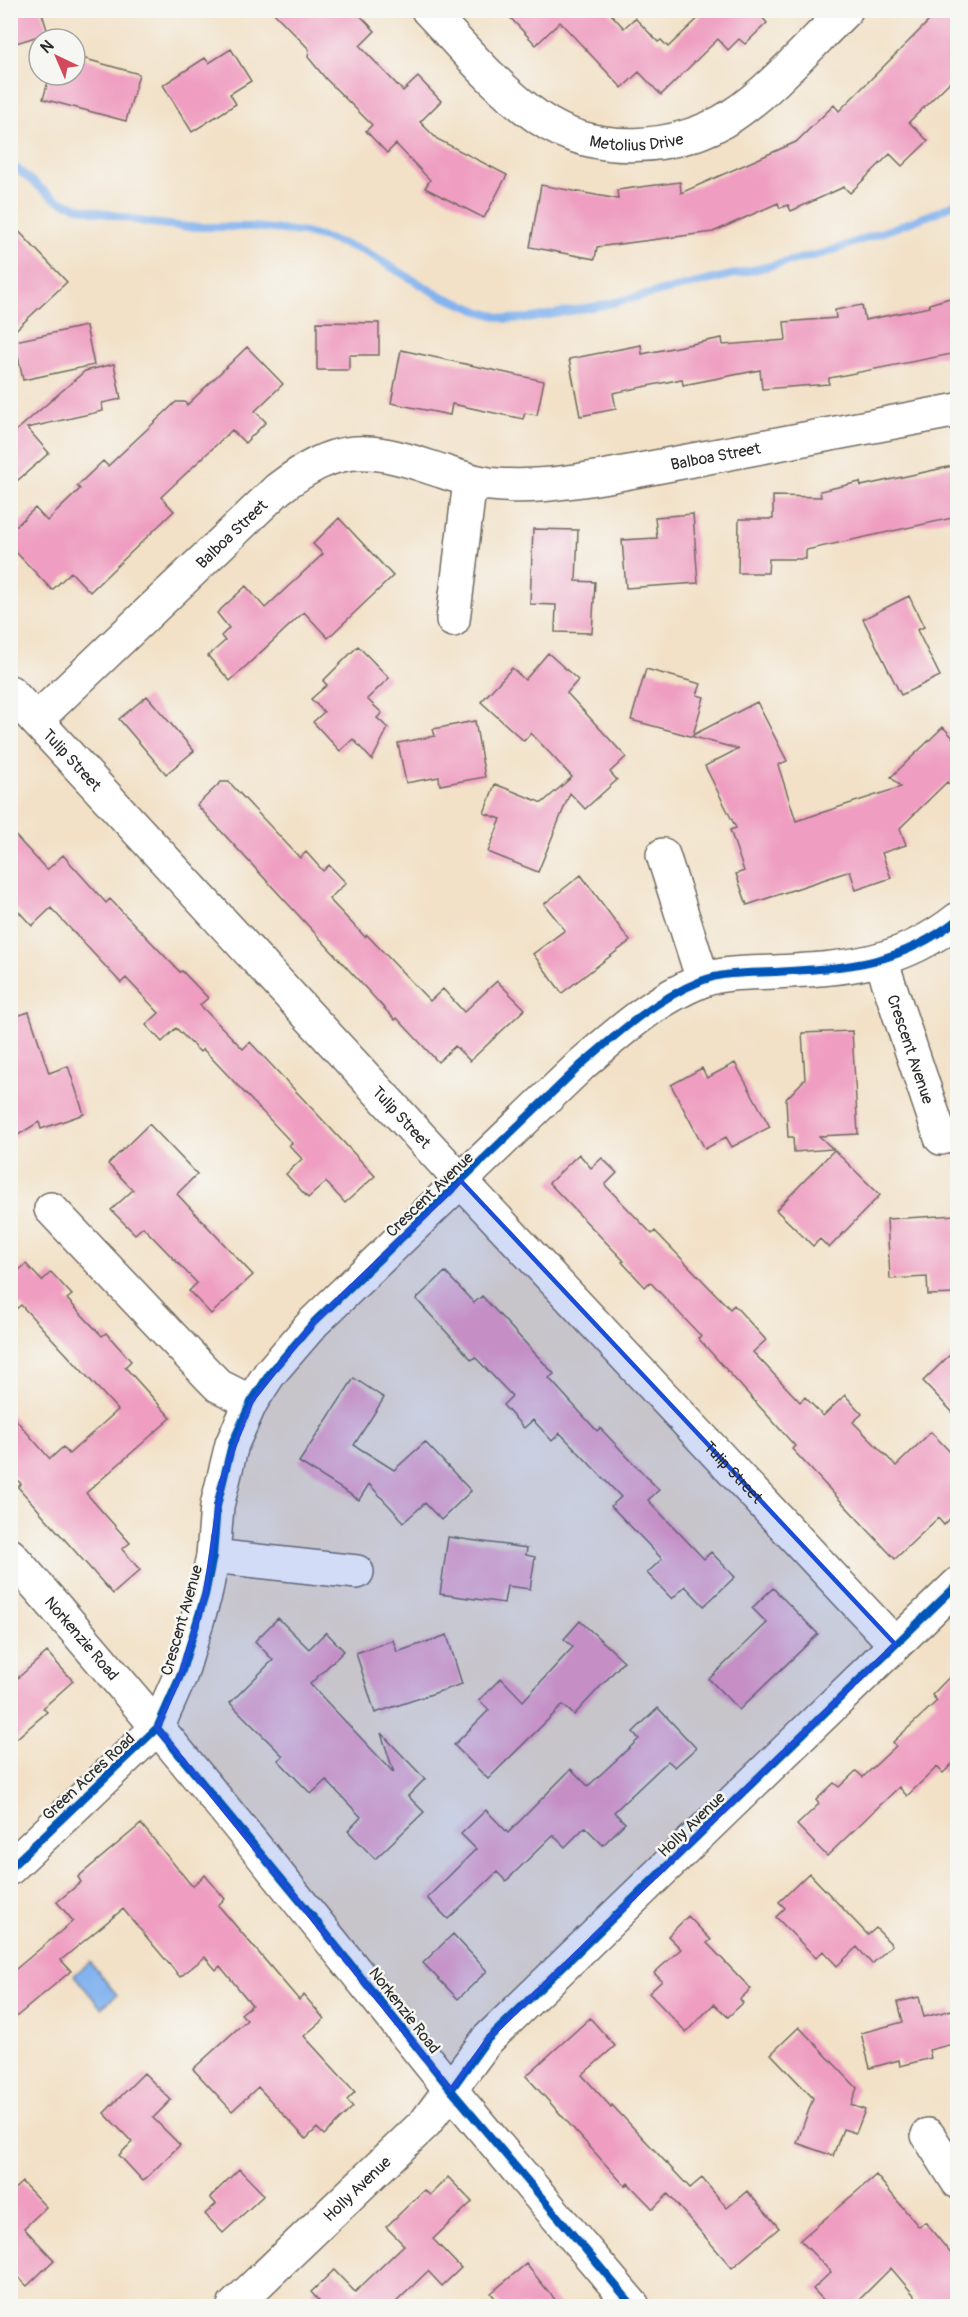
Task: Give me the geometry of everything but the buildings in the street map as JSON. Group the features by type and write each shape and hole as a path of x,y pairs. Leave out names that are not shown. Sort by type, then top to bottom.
{"street":[{"name":"Metolius Drive","path":"428,10 504,89 540,119 582,138 628,145 681,138 710,128 733,116 768,86 842,12"},
{"name":"Balboa Street","path":"36,720 278,489 304,469 328,458 379,452 470,481 492,484 562,483 957,410"},
{"path":"453,620 470,481"},
{"name":"Tulip Street","path":"10,692 461,1181 895,1644"},
{"path":"663,855 703,980"},
{"name":"Crescent Avenue","path":"157,1728 181,1674 205,1594 213,1556 217,1506 232,1444 251,1402 270,1373 314,1322 582,1064 628,1024 663,1001 703,980 737,974 859,965 881,960 911,949 957,919"},
{"name":"Crescent Avenue","path":"881,960 941,1138"},
{"path":"51,1209 219,1386 251,1402"},
{"name":"Norkenzie Road","path":"10,1554 104,1661 451,2090 633,2307"},
{"path":"213,1556 357,1572"},
{"name":"Holly Avenue","path":"234,2307 415,2133 451,2090 487,2040 957,1584"},
{"name":"Green Acres Road","path":"10,1868 157,1728"},
{"path":"928,2135 957,2182"}],"highlighted area":[{"path":"461,1181 895,1644 487,2040 451,2090 157,1728 181,1674 205,1595 222,1479 251,1402 314,1322"}],"water":[{"path":"90,1962 117,1995 101,2008 74,1975"}],"waterway":[{"path":"10,163 59,201 84,209 151,223 188,227 252,227 302,232 331,240 364,251 437,294 506,319 532,318 603,305 825,253 935,213 958,202"}],"cycle path":[{"path":"10,1868 157,1728 181,1674 205,1595 213,1556 217,1506 232,1444 251,1402 270,1373 314,1322 582,1064 653,1007 684,988 718,976 824,969 870,962 914,947 958,919"},
{"path":"451,2090 487,2040 958,1584"},
{"path":"157,1728 309,1912 451,2090 633,2306"}]}
